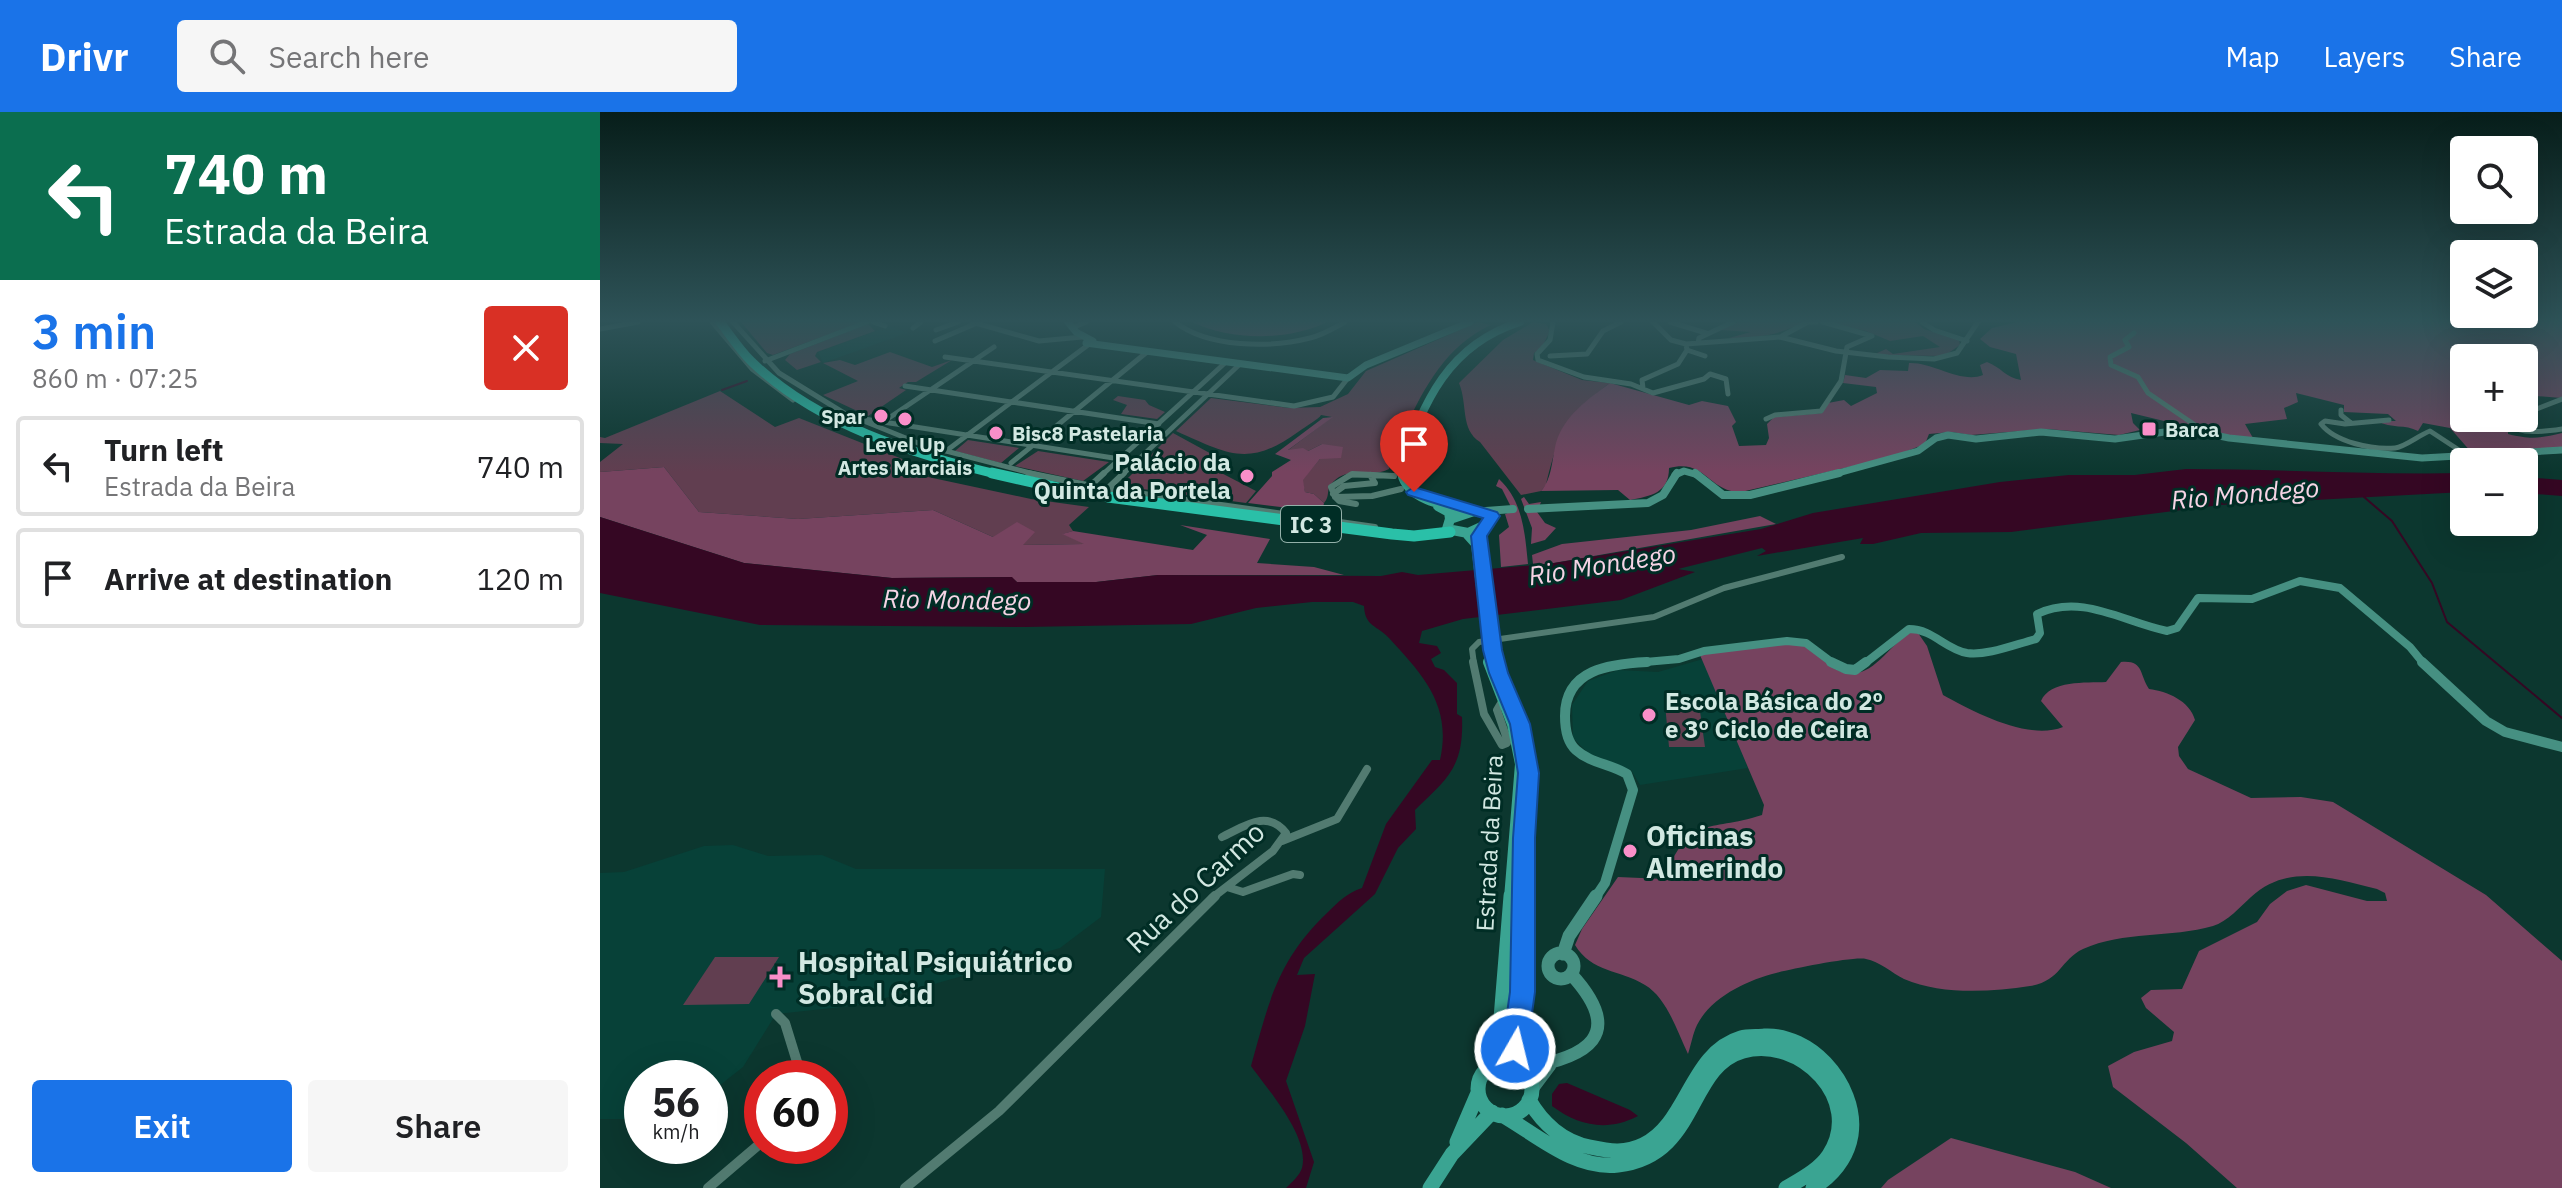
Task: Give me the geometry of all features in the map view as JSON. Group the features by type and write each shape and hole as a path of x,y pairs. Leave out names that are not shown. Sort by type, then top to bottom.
{"highway":[{"name":"IC 3","path":"764,372 808,404 842,422 946,461 1093,491 1414,536 1449,525"},
{"name":"IC 3","path":"773,372 814,401 883,434 1093,491"},
{"path":"948,454 991,464"}],"main road":[{"path":"1440,372 1420,407 1394,476 1401,489 1445,508 1449,525"},
{"path":"1446,372 1432,392 1401,468 1403,480 1414,492 1491,514 1492,519 1481,529 1467,534"},
{"path":"1449,525 1478,511"},
{"path":"1449,525 1478,544"},
{"name":"Estrada da Beira","path":"1481,529 1478,544 1489,650 1513,724 1521,764 1510,912 1508,1034 1519,1066"},
{"name":"Estrada da Beira","path":"1489,650 1520,724 1527,755 1522,992 1508,1034 1490,1068"},
{"path":"1430,1188 1452,1154 1481,1079 1490,1068 1508,1063 1519,1066 1531,1081 1531,1094 1544,1122 1569,1139 1603,1151 1628,1150 1655,1138 1670,1123 1699,1072 1718,1049 1746,1037 1766,1035 1788,1040 1810,1051 1829,1067 1850,1107 1852,1136 1846,1155 1836,1171 1813,1188"},
{"path":"1478,1093 1483,1104 1497,1114 1561,1150 1605,1165 1627,1163 1655,1152 1672,1141 1713,1073 1728,1058 1748,1049 1775,1048 1807,1061 1823,1077 1835,1098 1839,1121 1836,1142 1827,1158 1786,1188"},
{"path":"1452,1154 1497,1114 1518,1111 1531,1094"}],"street":[{"path":"756,372 789,397 850,430 942,463 1018,483 1103,500 1328,529 1373,529"},
{"path":"780,372 805,391 854,417 948,454 967,435 1052,372"},
{"path":"883,422 956,372"},
{"path":"1054,372 1307,405 1332,398 1356,372"},
{"path":"1011,463 1122,372"},
{"path":"1093,491 1120,459 1215,372"},
{"path":"1093,491 1231,372"},
{"path":"1303,372 1348,378"},
{"path":"1576,372 1584,377 1657,393 1704,379 1710,374 1726,379 1728,394"},
{"path":"1643,388 1642,380 1660,372"},
{"path":"1766,419 1775,415 1821,411 1841,381 1842,372"},
{"path":"2127,372 2138,377 2148,393 2195,425 2199,431"},
{"path":"905,386 1159,424"},
{"path":"2538,411 2551,401 2562,400"},
{"path":"2341,410 2341,415 2351,424"},
{"path":"854,417 1120,459"},
{"path":"2389,420 2351,424 2325,421 2321,424 2325,432 2334,436 2398,448 2430,431 2456,448"},
{"path":"1528,509 1648,503 1663,495 1676,473 1686,470 1699,474 1723,495 1750,495 1887,461 1918,451 1945,435 1976,439 2041,432 2115,439 2181,429 2229,438 2414,458 2450,455"},
{"path":"2538,432 2562,429"},
{"path":"2538,451 2562,450"},
{"path":"991,464 1093,491"},
{"path":"1356,504 1339,501 1331,487 1352,474 1394,476"},
{"path":"1334,495 1344,486 1375,483 1370,475"},
{"path":"1334,495 1372,496 1401,489"},
{"path":"1478,511 1508,510 1492,519"},
{"path":"1503,700 1497,710 1507,739 1505,745 1500,743 1484,714 1472,655 1472,649 1479,642 1654,617 1724,588 1842,557"},
{"path":"1563,954 1569,936 1605,883 1633,790 1627,774 1579,753 1567,734 1565,706 1568,694 1581,678 1605,665 1677,659 1705,650 1763,641 1801,640 1813,646 1833,665 1855,670 1909,629 1929,632 1958,649 1974,654 2036,639 2040,633 2037,614 2045,609 2068,606 2091,608 2167,631 2177,628 2198,598 2252,599 2291,582 2308,581 2340,588 2358,601 2383,628 2410,647 2432,673 2460,693 2495,727 2562,747"},
{"path":"1280,842 1337,819 1367,769"},
{"name":"Rua do Carmo","path":"905,1188 999,1111 1202,906 1280,842 1286,833 1278,823 1259,819 1222,837"},
{"path":"1227,887 1243,892 1293,874 1300,875"},
{"path":"1563,954 1574,961 1571,974 1561,979 1548,971 1550,958 1563,954"},
{"path":"1519,1066 1550,1065 1587,1046 1601,1024 1596,1003 1571,974"},
{"path":"776,1014 785,1023 797,1060"},
{"path":"1531,1094 1550,1065"},
{"path":"708,1188 744,1157"}],"shaded area":[{"path":"841,372 932,372 899,388 906,390 868,416 823,395 858,381"},
{"path":"1365,372 1437,372 1412,413 1389,469 1340,477 1331,485 1324,503 1314,494 1305,492 1302,480 1320,459 1322,444 1308,451 1287,451 1332,417 1321,415 1281,443 1251,454 1224,451 1176,431 1211,398 1289,408 1320,407 1348,394"},
{"path":"1470,372 1563,372 1582,380 1610,383 1583,405 1566,426 1546,485 1541,491 1521,495 1470,430 1459,383"},
{"path":"1876,372 1947,372 1974,377 1983,375 1982,372 2004,372 2021,380 2020,372 2450,372 2450,428 2423,423 2418,431 2388,425 2377,421 2396,421 2388,414 2344,412 2344,405 2296,393 2298,402 2284,408 2287,419 2245,424 2253,438 2226,436 2131,413 2133,423 2140,430 2119,435 2047,429 1971,435 1951,432 1929,434 1925,444 1892,457 1741,492 1730,491 1699,471 1681,466 1669,468 1666,483 1657,492 1630,500 1618,490 1541,491 1565,424 1585,402 1610,383 1689,405 1702,401 1728,406 1736,422 1732,426 1739,446 1766,445 1769,438 1767,424 1774,417 1822,413 1828,403 1844,400 1851,406 1877,393 1876,387 1843,383 1845,375 1866,378"},
{"path":"2538,372 2562,372 2562,398 2538,396"},
{"path":"720,391 775,427 799,418 930,470 928,477 1031,499 1089,507 1069,525 1073,531 1063,534 1086,544 1021,545 993,537 933,510 798,519 699,512 664,467 600,472 600,462 623,444 600,443 600,437 605,438"},
{"path":"1118,396 1145,400 1165,412 1157,419 1121,414 1127,405 1113,400"},
{"path":"1333,417 1288,450 1303,448 1308,451 1322,444 1343,447 1341,458 1320,459 1303,480 1305,492 1314,494 1324,503 1322,512 1248,503 1272,476 1272,472 1291,460 1275,454 1323,418"},
{"path":"2454,432 2508,432 2523,437 2562,433 2562,448 2468,448"},
{"path":"1173,433 1217,457 1204,464 1256,491 1246,503 1120,486"},
{"path":"968,440 1019,448 1001,463 955,451"},
{"path":"1038,451 1109,462 1083,481 1015,466"},
{"path":"664,467 699,512 798,519 933,510 993,537 1017,522 1035,532 1023,545 1084,544 1062,534 1073,531 1193,550 1207,535 1180,525 1270,539 1257,563 1314,567 1344,575 1158,575 1096,582 1017,582 1011,577 892,578 744,563 600,517 600,472"},
{"path":"1499,479 1518,508 1528,564 1501,567 1499,535 1509,527 1505,514 1513,511 1502,489 1496,486"},
{"path":"1524,497 1529,504 1541,502 1537,512 1545,523 1556,528 1545,540 1531,544 1532,528 1521,499"},
{"path":"1760,516 1776,524 1548,564 1533,564 1532,555 1562,544 1691,530"},
{"path":"1916,630 1927,646 1943,695 2018,728 2049,730 2063,727 2041,701 2046,694 2069,684 2106,682 2121,662 2134,663 2149,689 2177,698 2192,713 2195,720 2178,747 2179,756 2188,769 2251,798 2301,797 2333,802 2486,895 2562,961 2562,1188 2237,1188 2186,1143 2113,1087 2108,1066 2134,1052 2172,1041 2174,1032 2146,1008 2141,998 2151,990 2182,989 2199,951 2257,922 2270,904 2287,891 2306,885 2367,901 2387,901 2385,893 2377,889 2327,878 2296,877 2265,886 2229,917 2213,926 2098,943 2075,954 2048,980 2030,986 1982,991 1934,988 1904,979 1866,959 1822,963 1776,973 1742,985 1711,1006 1697,1025 1688,1054 1671,1016 1653,991 1589,961 1575,945 1582,929 1618,877 1664,879 1673,858 1692,834 1762,815 1764,805 1700,655 1793,642 1810,648 1838,671 1857,673 1873,666"},
{"name":"Escola Básica do 2º e 3º Ciclo de Ceira","path":"1703,659 1748,768 1640,785 1631,770 1588,753 1573,738 1572,705 1588,681 1618,670 1658,672"},
{"path":"1665,704 1699,704 1705,747 1669,747"},
{"name":"Hospital Psiquiátrico Sobral Cid","path":"733,845 768,856 822,855 856,869 1105,869 1101,917 1060,948 861,1005 776,1014 747,1060 744,1060 743,1067 728,1079 728,1060 624,1060 624,1119 600,1119 600,873 624,872 704,846"},
{"path":"715,957 779,957 749,1004 683,1005"},
{"path":"1951,1138 2075,1172 2111,1188 1881,1188 1888,1180"}],"water":[{"name":"Rio Mondego","path":"2186,469 2450,473 2450,493 2220,505 2011,532 1921,533 1860,544 1863,538 1757,556 1766,551 1762,548 1678,569 1695,572 1621,600 1463,619 1422,631 1419,643 1437,646 1441,653 1431,659 1435,667 1444,670 1457,683 1457,714 1462,717 1460,748 1445,780 1415,810 1416,829 1398,848 1375,894 1304,958 1297,975 1315,974 1305,1026 1286,1081 1314,1162 1306,1188 1286,1188 1302,1168 1300,1142 1286,1114 1251,1066 1263,1022 1277,984 1297,948 1335,905 1362,888 1386,824 1432,760 1440,760 1443,741 1438,708 1424,679 1385,634 1369,622 1364,606 1353,602 1312,602 1256,608 1191,624 1025,627 760,625 600,593 600,517 744,563 892,578 1012,577 1017,582 1096,582 1158,575 1381,576 1402,572 1418,575 1548,564 1761,529 1813,513 2000,482 2069,475 2135,475"},
{"path":"2538,478 2562,480 2562,496 2538,494"},
{"path":"1567,1083 1638,1116 1604,1125 1572,1118 1552,1106 1552,1094 1559,1084"}],"waterway":[{"path":"722,390 747,381"},
{"path":"2364,497 2392,521 2432,583 2447,622 2562,718"}],"tunnel":[{"path":"1076,487 1090,490"}],"place":[{"name":"Spar","path":"881,416"},
{"name":"Level Up Artes Marciais","path":"905,419"},
{"name":"Barca","path":"2149,429"},
{"name":"Bisc8 Pastelaria","path":"996,433"},
{"name":"Palácio da Quinta da Portela","path":"1247,476"},
{"name":"Escola Básica do 2º e 3º Ciclo de Ceira","path":"1649,715"},
{"name":"Oficinas Almerindo","path":"1630,851"},
{"name":"Hospital Psiquiátrico Sobral Cid","path":"780,977"}],"route":[{"path":"1414,492 1492,516 1479,536 1492,650 1498,673 1520,724 1529,773 1524,838 1522,992 1515,1049"}]}
